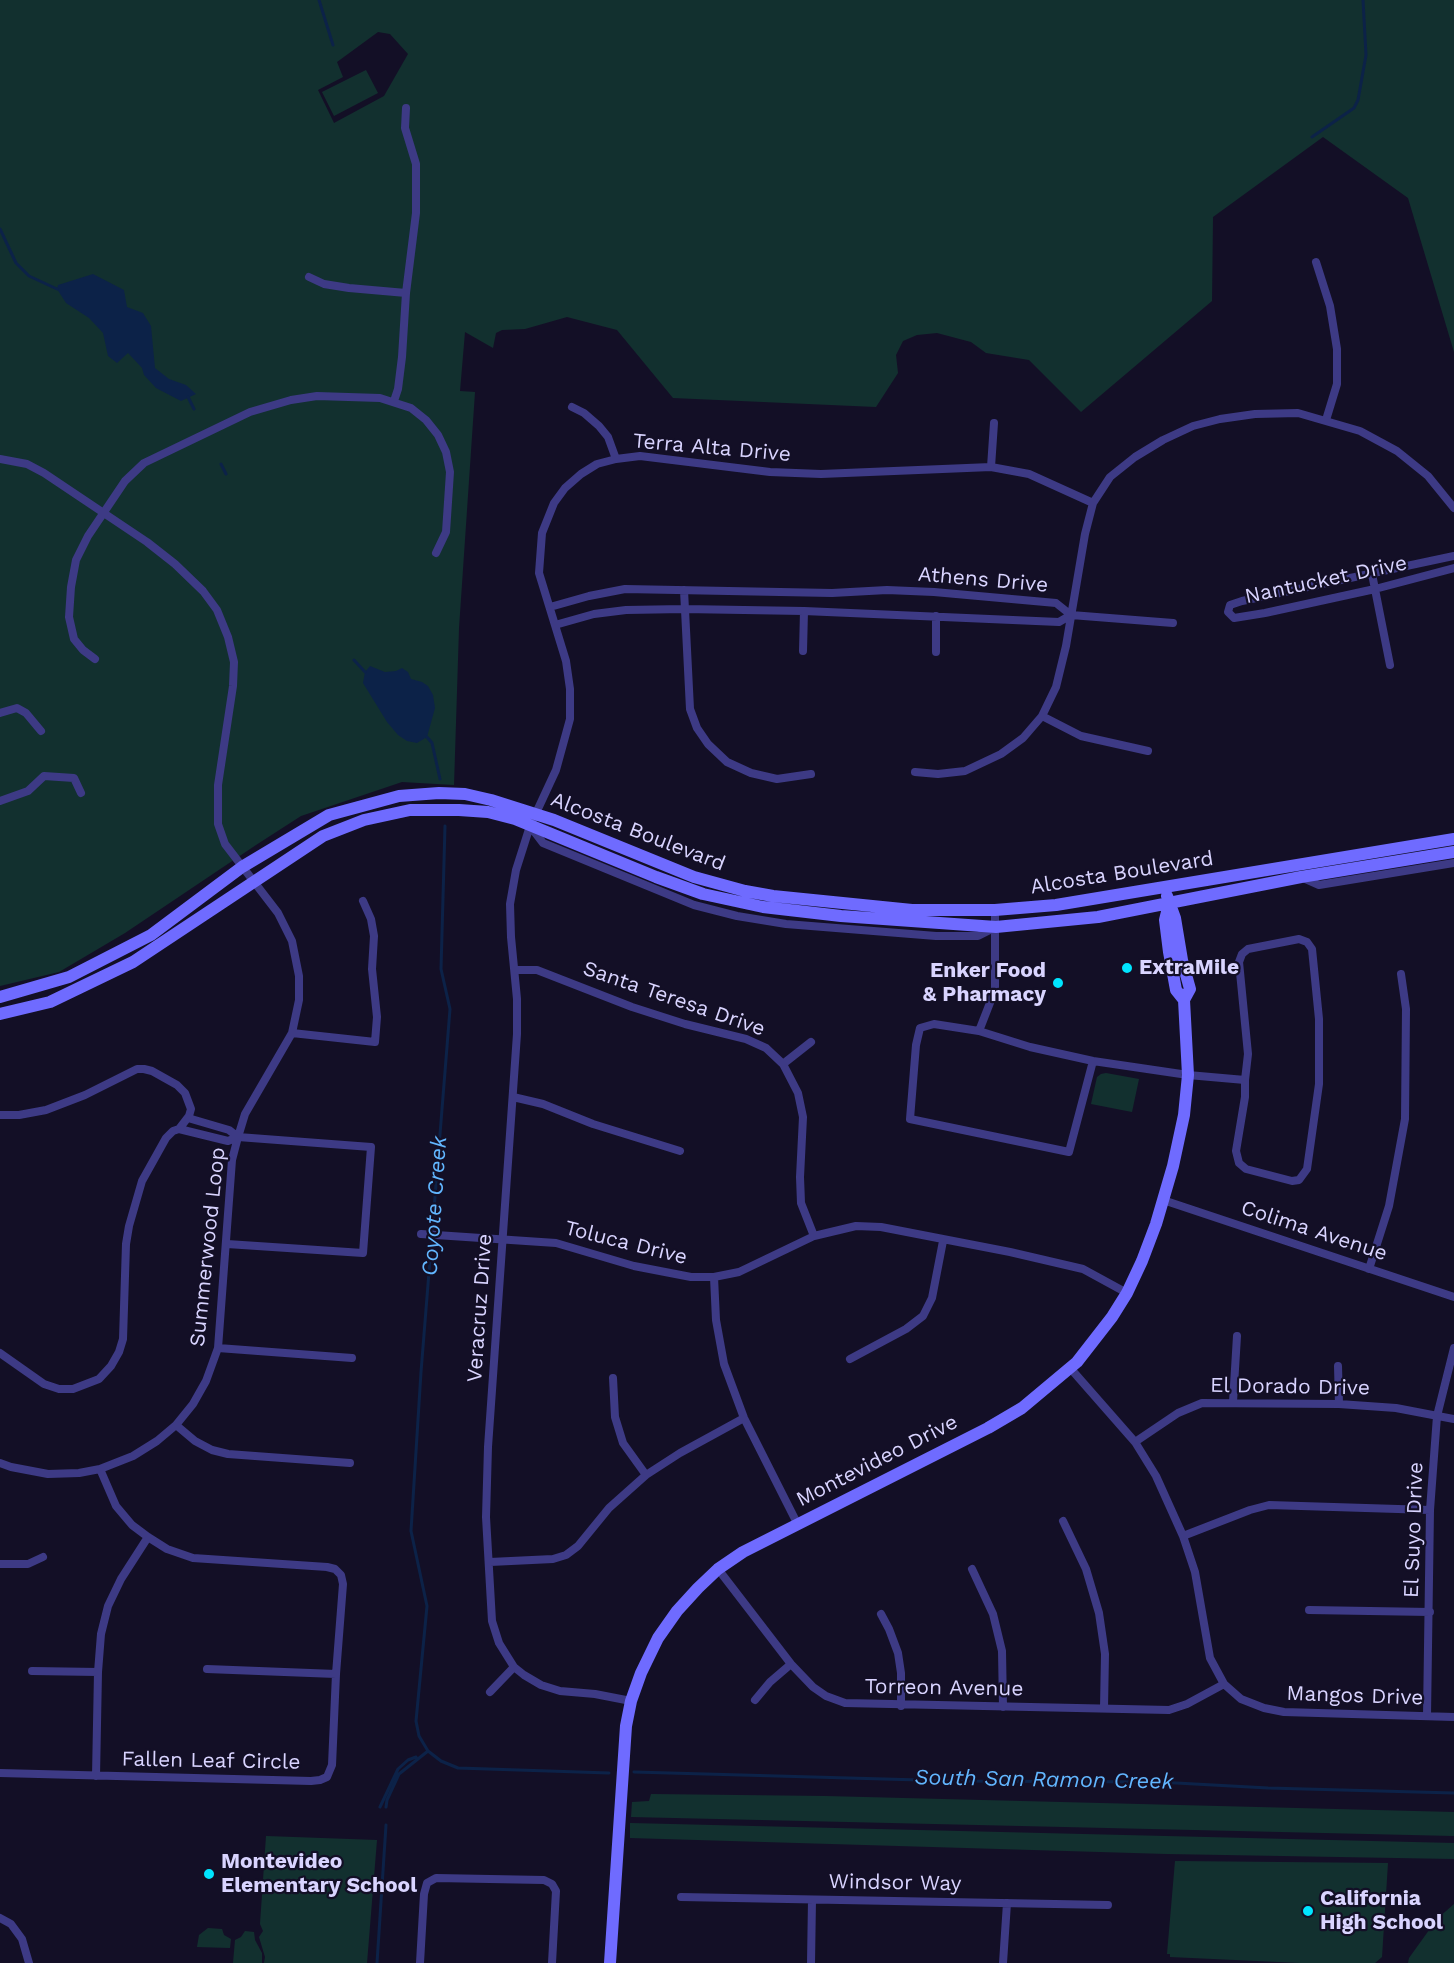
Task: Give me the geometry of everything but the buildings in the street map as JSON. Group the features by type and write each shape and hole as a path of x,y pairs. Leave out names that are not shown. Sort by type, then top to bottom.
{"main road":[{"name":"Alcosta Boulevard","path":"0,997 69,977 151,935 242,867 329,815 399,796 465,794 491,800 535,813 694,878 745,891 773,896 912,910 995,910 1056,906 1454,839"},
{"name":"Alcosta Boulevard","path":"0,1014 50,1002 133,962 323,836 364,820 410,810 488,812 515,819 665,881 703,894 763,907 841,916 996,927 1098,917 1300,877 1454,852"},
{"name":"Montevideo Drive","path":"610,1963 626,1726 631,1701 641,1673 658,1638 677,1611 718,1569 743,1552 988,1428 1022,1408 1071,1369 1112,1317 1127,1293 1142,1261 1163,1200 1184,1115 1188,1075 1184,1000 1176,990 1169,952 1165,920 1169,904 1166,888"}],"street":[{"path":"393,402 398,389 402,357 406,293 416,213 416,164 405,128 406,108"},
{"path":"1316,262 1330,306 1337,349 1337,384 1326,420"},
{"path":"309,278 324,284 406,293"},
{"path":"95,659 74,639 69,617 76,560 88,536 125,481 144,463 250,412 291,400 317,396 380,398 411,408 426,420 438,435 446,452 450,472 446,532 436,553"},
{"path":"572,407 584,413 599,426 608,437 616,459"},
{"path":"915,772 938,774 965,771 1001,754 1023,738 1042,716 1056,687 1093,503 1110,477 1135,457 1163,440 1193,426 1220,419 1255,414 1298,413 1360,431 1397,451 1428,476 1454,508"},
{"path":"992,467 994,423"},
{"name":"Terra Alta Drive","path":"530,826 556,770 570,719 570,689 567,670 539,573 542,533 554,503 565,488 597,464 616,459 653,457 770,472 821,474 992,467 1029,474 1093,503"},
{"name":"Summerwood Loop","path":"0,459 27,464 147,542 175,564 203,591 217,610 228,637 234,662 218,785 218,824 225,844 278,913 291,941 299,976 299,1000 292,1033 245,1114 232,1160 218,1348 206,1381 193,1404 176,1425 157,1441 133,1456 100,1469 79,1473 48,1474 0,1463"},
{"name":"Nantucket Drive","path":"1454,556 1236,602 1230,605 1228,612 1230,616 1238,617 1311,604 1454,568"},
{"path":"1372,574 1390,664"},
{"path":"1308,588 1311,604"},
{"name":"Athens Drive","path":"550,607 625,589 934,592 1056,603 1071,615 1059,622 804,611 684,609 609,611 555,626"},
{"path":"684,590 690,709 697,728 708,744 727,762 751,773 777,779 812,774"},
{"path":"803,651 804,611"},
{"path":"1071,615 1173,623"},
{"path":"936,616 936,652"},
{"path":"0,713 17,708 26,713 41,731"},
{"path":"1042,716 1081,736 1148,751"},
{"path":"0,801 28,791 44,776 74,778 81,793"},
{"name":"Veracruz Drive","path":"530,826 516,870 510,904 517,1034 488,1447 486,1517 492,1621 499,1643 514,1666 541,1685 560,1691 595,1694 631,1701"},
{"name":"Alcosta Boulevard","path":"1300,877 1319,885 1454,862"},
{"path":"292,1033 375,1042 377,1017 372,969 374,936 371,919 363,901"},
{"path":"979,1031 995,990 995,910"},
{"path":"1299,939 1307,942 1312,949 1319,1018 1319,1084 1307,1169 1299,1180 1292,1181 1246,1169 1239,1163 1236,1151 1245,1097 1245,1080 1248,1054 1239,962 1242,954 1248,949 1299,939"},
{"name":"Santa Teresa Drive","path":"515,970 537,970 632,1007 685,1024 746,1039 766,1048 783,1064 798,1093 803,1117 801,1203 814,1236"},
{"path":"1369,1269 1389,1206 1406,1119 1406,1009 1401,974"},
{"path":"1092,1061 1069,1152 910,1119 916,1045 920,1028 934,1024 979,1031 1030,1047 1092,1061 1188,1075 1245,1080"},
{"path":"783,1064 811,1042"},
{"path":"0,1115 19,1115 46,1110 85,1095 137,1069 144,1069 177,1085 185,1093 191,1108 188,1118 179,1129"},
{"path":"513,1097 543,1104 593,1124 680,1151"},
{"path":"188,1118 229,1130 238,1137"},
{"path":"0,1353 44,1384 59,1389 73,1389 99,1379 111,1366 123,1339 126,1244 135,1204 142,1181 154,1156 173,1131 179,1129 228,1141 238,1137 371,1147 363,1253 226,1244"},
{"name":"Colima Avenue","path":"1163,1200 1454,1297"},
{"name":"Toluca Drive","path":"421,1234 556,1243 634,1266 691,1277 714,1277 739,1272 814,1236 856,1226 881,1227 1083,1269 1127,1293"},
{"path":"850,1359 906,1329 922,1316 932,1298 943,1240"},
{"path":"714,1277 716,1320 724,1364 744,1418 798,1523"},
{"path":"1233,1402 1237,1336"},
{"path":"218,1348 352,1358"},
{"name":"El Suyo Drive","path":"1427,1716 1430,1510 1437,1416 1454,1348"},
{"path":"1338,1366 1339,1404"},
{"name":"Mangos Drive","path":"1071,1369 1135,1442 1156,1476 1183,1536 1195,1572 1210,1658 1224,1684 1241,1699 1264,1708 1284,1712 1454,1717"},
{"path":"613,1378 615,1417 623,1443 646,1475"},
{"name":"El Dorado Drive","path":"1135,1442 1186,1409 1202,1403 1339,1404 1396,1408 1454,1419"},
{"path":"489,1562 553,1559 566,1555 578,1546 609,1508 646,1475 680,1453 744,1418"},
{"path":"176,1425 195,1441 212,1450 228,1454 350,1462"},
{"name":"Fallen Leaf Circle","path":"0,1773 320,1780 327,1777 332,1765 343,1584 341,1575 335,1569 327,1567 193,1558 167,1549 132,1525 116,1506 100,1469"},
{"path":"1183,1536 1269,1505 1430,1510"},
{"path":"1063,1521 1086,1569 1099,1613 1105,1654 1104,1708"},
{"path":"96,1776 101,1634 108,1606 121,1579 148,1538"},
{"path":"0,1564 28,1564 43,1557"},
{"name":"Torreon Avenue","path":"718,1569 791,1664 813,1687 826,1696 845,1703 1169,1710 1187,1704 1224,1684"},
{"path":"972,1569 993,1614 1002,1651 1004,1707"},
{"path":"1309,1610 1430,1612"},
{"path":"880,1614 889,1629 898,1653 901,1672 901,1706"},
{"path":"755,1701 770,1682 791,1664"},
{"path":"490,1692 514,1666"},
{"path":"207,1669 336,1674"},
{"path":"32,1671 98,1672"},
{"path":"420,1963 424,1894 427,1883 436,1878 543,1880 552,1884 556,1891 552,1963"},
{"name":"Windsor Way","path":"681,1897 1108,1905"},
{"path":"811,1963 812,1900"},
{"path":"1003,1963 1007,1903"},
{"path":"0,1918 11,1924 22,1939 29,1963"}],"green space":[{"path":"0,0 1454,0 1454,352 1408,198 1323,137 1213,217 1212,301 1081,412 1029,360 986,353 971,342 937,333 917,335 903,341 896,355 898,373 876,407 673,398 617,330 567,317 525,329 502,330 496,333 493,348 465,332 460,391 475,392 459,628 454,785 402,782 301,816 125,933 59,972 0,986","holes":["378,32 390,34 408,54 384,96 334,123 318,90 343,77 337,62"]},
{"path":"366,70 378,93 334,116 322,92"},
{"path":"1106,1073 1139,1079 1132,1112 1091,1104 1097,1077"},
{"path":"651,1794 825,1796 1454,1812 1454,1836 631,1817 632,1802 649,1801"},
{"path":"630,1823 1454,1843 1454,1859 1167,1854 630,1838"},
{"path":"266,1836 377,1840 367,1963 264,1963 265,1957 259,1937 263,1931 260,1924"},
{"name":"California High School","path":"1175,1861 1388,1863 1382,1957 1375,1963 1300,1963 1170,1957 1170,1954 1167,1954"},
{"path":"1454,1904 1454,1963 1408,1963 1409,1958 1437,1919"},
{"path":"208,1928 222,1929 224,1935 231,1939 230,1948 197,1947 199,1935"},
{"path":"245,1931 254,1932 255,1940 262,1953 262,1963 233,1963 235,1940"}],"water":[{"path":"93,274 124,290 127,307 143,313 151,326 155,368 169,379 186,385 196,394 181,401 156,388 128,353 117,363 108,356 103,333 89,318 66,303 57,289 58,285"},
{"path":"370,666 385,672 402,668 408,672 411,679 428,686 433,695 435,708 427,737 417,743 407,741 398,735 387,722 363,683 365,672"}],"waterway":[{"path":"319,0 333,45"},
{"path":"1312,137 1354,108 1358,100 1366,55 1363,0"},
{"name":"Coyote Creek","path":"0,229 16,263 29,276 57,289"},
{"name":"Coyote Creek","path":"188,397 194,409"},
{"name":"Coyote Creek","path":"221,464 226,474"},
{"name":"Coyote Creek","path":"354,660 365,672"},
{"name":"Coyote Creek","path":"427,737 432,743 440,779"},
{"name":"Coyote Creek","path":"445,826 441,969 450,1009 421,1372 411,1531 427,1606 416,1721 419,1736 428,1751 441,1761 458,1768 609,1773"},
{"path":"386,1807 399,1774 428,1751"},
{"path":"380,1807 398,1769 408,1760 416,1757"},
{"name":"South San Ramon Creek","path":"634,1772 956,1781 1158,1782 1268,1788 1454,1793"},
{"path":"377,1963 386,1825"}],"place":[{"name":"ExtraMile","path":"1127,968"},
{"name":"Enker Food & Pharmacy","path":"1058,983"},
{"name":"Montevideo Elementary School","path":"209,1874"},
{"name":"California High School","path":"1308,1911"}]}
